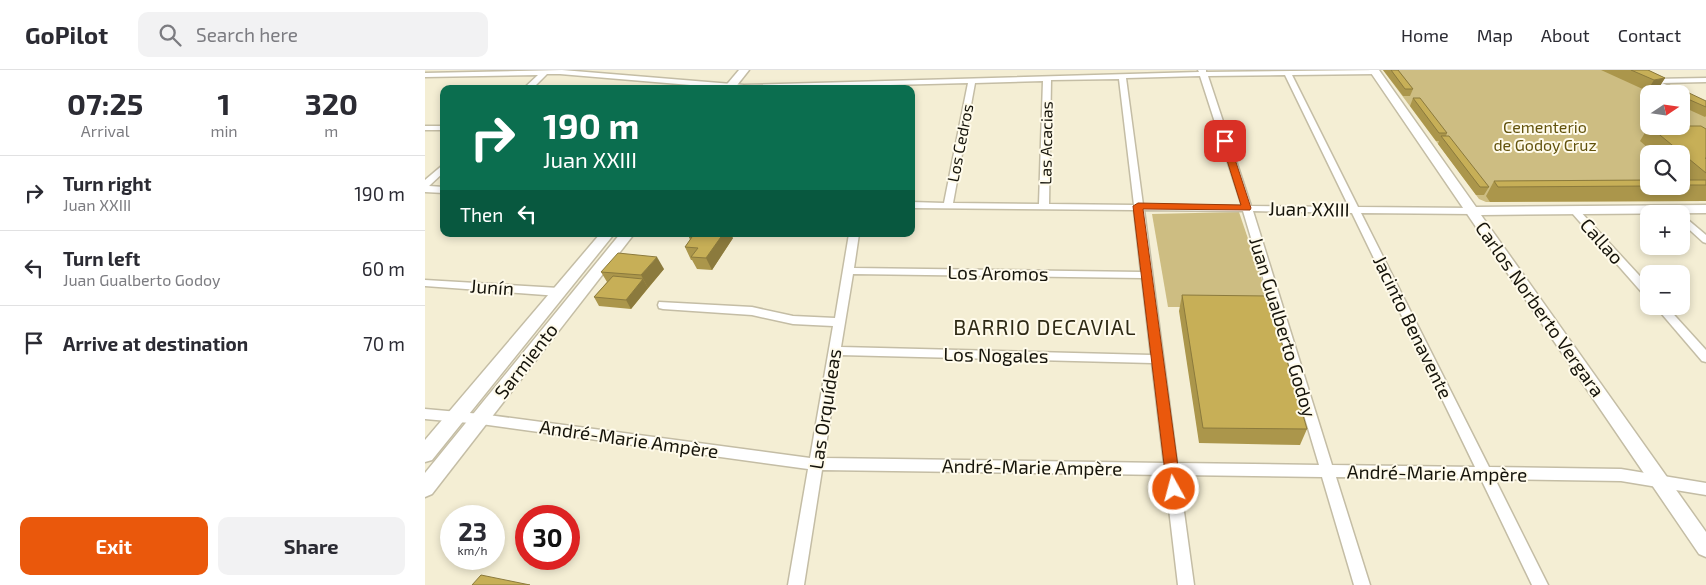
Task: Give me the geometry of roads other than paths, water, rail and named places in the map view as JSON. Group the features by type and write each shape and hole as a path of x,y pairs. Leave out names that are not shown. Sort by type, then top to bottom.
{"main road":[{"path":"733,85 748,73"},
{"path":"744,85 748,73"},
{"name":"Sarmiento","path":"425,454 605,237"},
{"name":"Sarmiento","path":"425,488 625,237"}],"street":[{"path":"1628,70 1661,85"},
{"path":"1645,70 1662,80"},
{"path":"909,85 1203,72 1375,71"},
{"name":"Carlos Norberto Vergara","path":"1375,71 1706,548"},
{"path":"425,75 545,72 694,85"},
{"path":"531,85 545,72"},
{"name":"Juan Gualberto Godoy","path":"1203,72 1247,208 1362,585"},
{"name":"Jacinto Benavente","path":"1287,72 1540,585"},
{"path":"1122,76 1186,585"},
{"name":"Las Acacias","path":"1044,207 1047,79"},
{"path":"1652,81 1706,80"},
{"name":"Los Cedros","path":"948,205 972,81"},
{"path":"425,128 440,128"},
{"path":"425,185 440,171"},
{"path":"425,189 440,190"},
{"name":"Juan XXIII","path":"915,205 1640,212"},
{"name":"Juan XXIII","path":"1690,211 1706,209"},
{"name":"Callao","path":"1575,211 1640,283"},
{"path":"1690,225 1706,240"},
{"name":"Las Orquídeas","path":"796,585 853,237"},
{"name":"Los Aromos","path":"847,271 1148,275"},
{"name":"Junín","path":"425,283 559,292"},
{"path":"663,305 752,312 793,320 839,322"},
{"path":"1668,315 1706,358"},
{"name":"Los Nogales","path":"834,351 1157,359"},
{"name":"André-Marie Ampère","path":"425,414 481,419 815,464 1621,475 1706,489"}],"district":[{"name":"BARRIO DECAVIAL","path":"1045,328"}],"park label":[{"name":"Cementerio de Godoy Cruz","path":"1545,136"}]}
